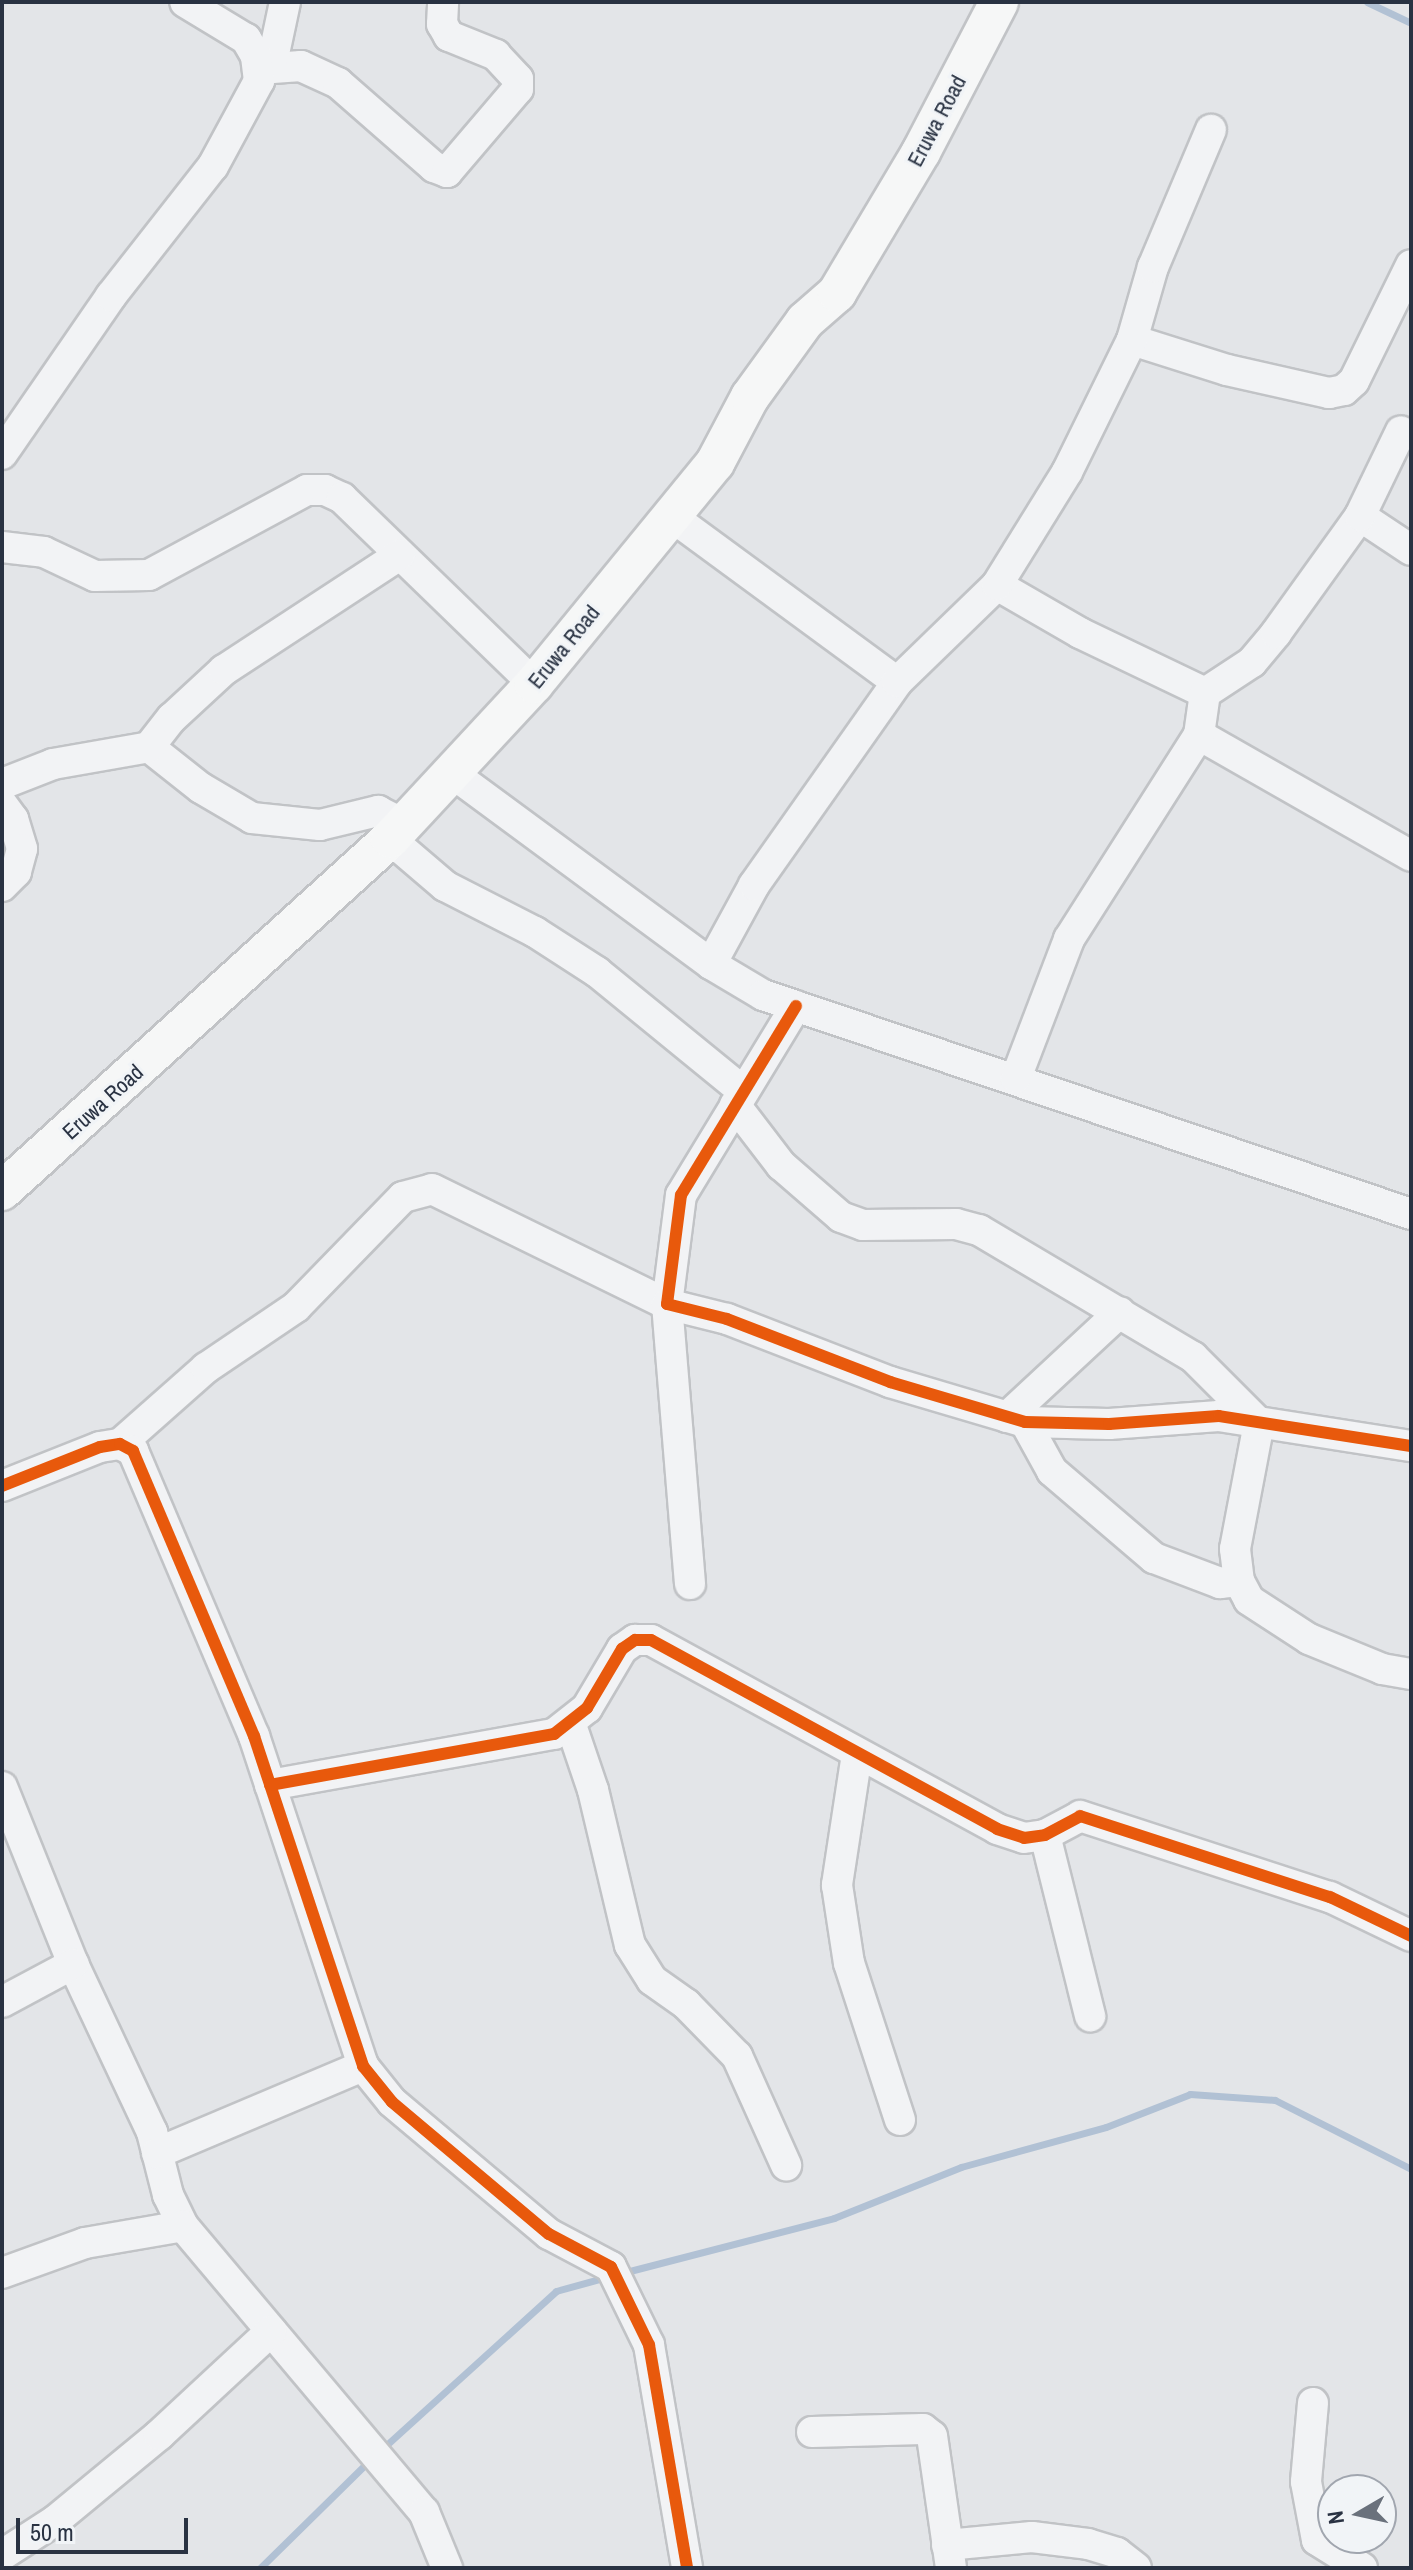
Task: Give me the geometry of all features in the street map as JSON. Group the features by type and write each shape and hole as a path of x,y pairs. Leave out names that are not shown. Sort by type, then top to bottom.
{"main road":[{"name":"Eruwa Road","path":"2,1191 397,831 534,684 715,463 750,397 805,321 837,293 921,152 999,2"}],"street":[{"path":"185,2 246,39 265,68"},
{"path":"2,454 111,296 213,166 265,68 285,2"},
{"path":"265,68 301,66 338,83 434,167 447,172 518,89 518,79 504,60 449,36 442,24 443,2"},
{"path":"711,964 754,885 897,682 997,585 1067,472 1132,340 1153,267 1211,130"},
{"path":"1132,340 1227,370 1329,393 1344,390 1354,381 1411,265"},
{"path":"1016,1078 1069,939 1199,735 1205,693 1252,662 1360,516 1401,431"},
{"path":"2,547 44,552 95,576 149,575 290,499 316,490 342,498 534,684"},
{"path":"671,516 897,682"},
{"path":"1360,516 1411,550"},
{"path":"2,784 53,764 149,747 172,718 224,670 400,555"},
{"path":"997,585 1080,633 1205,693"},
{"path":"1199,735 1411,856"},
{"path":"149,747 201,788 252,818 320,825 378,811 445,886 535,932 597,972 739,1098 781,1165 841,1217 863,1225 956,1224 979,1230 1193,1357 1259,1423"},
{"path":"452,773 711,964 763,995 1016,1078 1142,1127 1411,1214"},
{"path":"2,804 13,819 22,849 16,872 2,886"},
{"path":"690,1584 667,1304 681,1195 796,1006"},
{"path":"2,1486 120,1444 206,1368 296,1307 415,1191 432,1189 667,1304 727,1319 890,1382 1016,1419 1109,1424 1219,1416 1411,1446"},
{"path":"1016,1419 1120,1312"},
{"path":"1016,1419 1052,1471 1154,1558 1220,1583 1239,1581"},
{"path":"1259,1423 1235,1549 1239,1581 1249,1600 1286,1627 1382,1669 1411,1674"},
{"path":"120,1444 133,1451 270,1785 363,2066 392,2102 549,2234 605,2263 653,2358 687,2568"},
{"path":"270,1785 554,1734 571,1725 603,1686 622,1649 635,1640 651,1640 997,1829 1024,1838 1045,1835 1080,1816 1330,1897 1411,1936"},
{"path":"571,1725 593,1790 630,1945 652,1980 686,2004 737,2056 786,2165"},
{"path":"857,1754 837,1885 849,1963 900,2120"},
{"path":"2,1787 73,1964 157,2153 183,2226 424,2512 447,2568"},
{"path":"1045,1835 1090,2016"},
{"path":"2,2002 73,1964"},
{"path":"157,2153 363,2066"},
{"path":"2,2273 85,2243 183,2226"},
{"path":"2,2555 56,2520 159,2435 271,2331"},
{"path":"1313,2403 1306,2482 1317,2540 1362,2568"},
{"path":"812,2432 923,2429 932,2436 949,2556 1032,2537 1088,2544 1117,2553 1136,2568"}],"waterway":[{"path":"1367,2 1411,23"},
{"path":"622,2273 834,2218 961,2167 1106,2127 1190,2094 1275,2100 1411,2169"},
{"path":"382,2449 556,2291 607,2277"},
{"path":"260,2568 370,2460"}],"cycle path":[{"path":"796,1006 681,1195 667,1304 727,1319 890,1382 1025,1422 1109,1424 1219,1416 1411,1446"},
{"path":"2,1486 100,1447 120,1444 133,1451 254,1736 363,2066 392,2102 549,2234 611,2267 649,2345 687,2568"},
{"path":"270,1785 554,1734 587,1708 622,1649 635,1640 651,1640 997,1829 1024,1838 1045,1835 1080,1816 1330,1897 1411,1936"}]}
